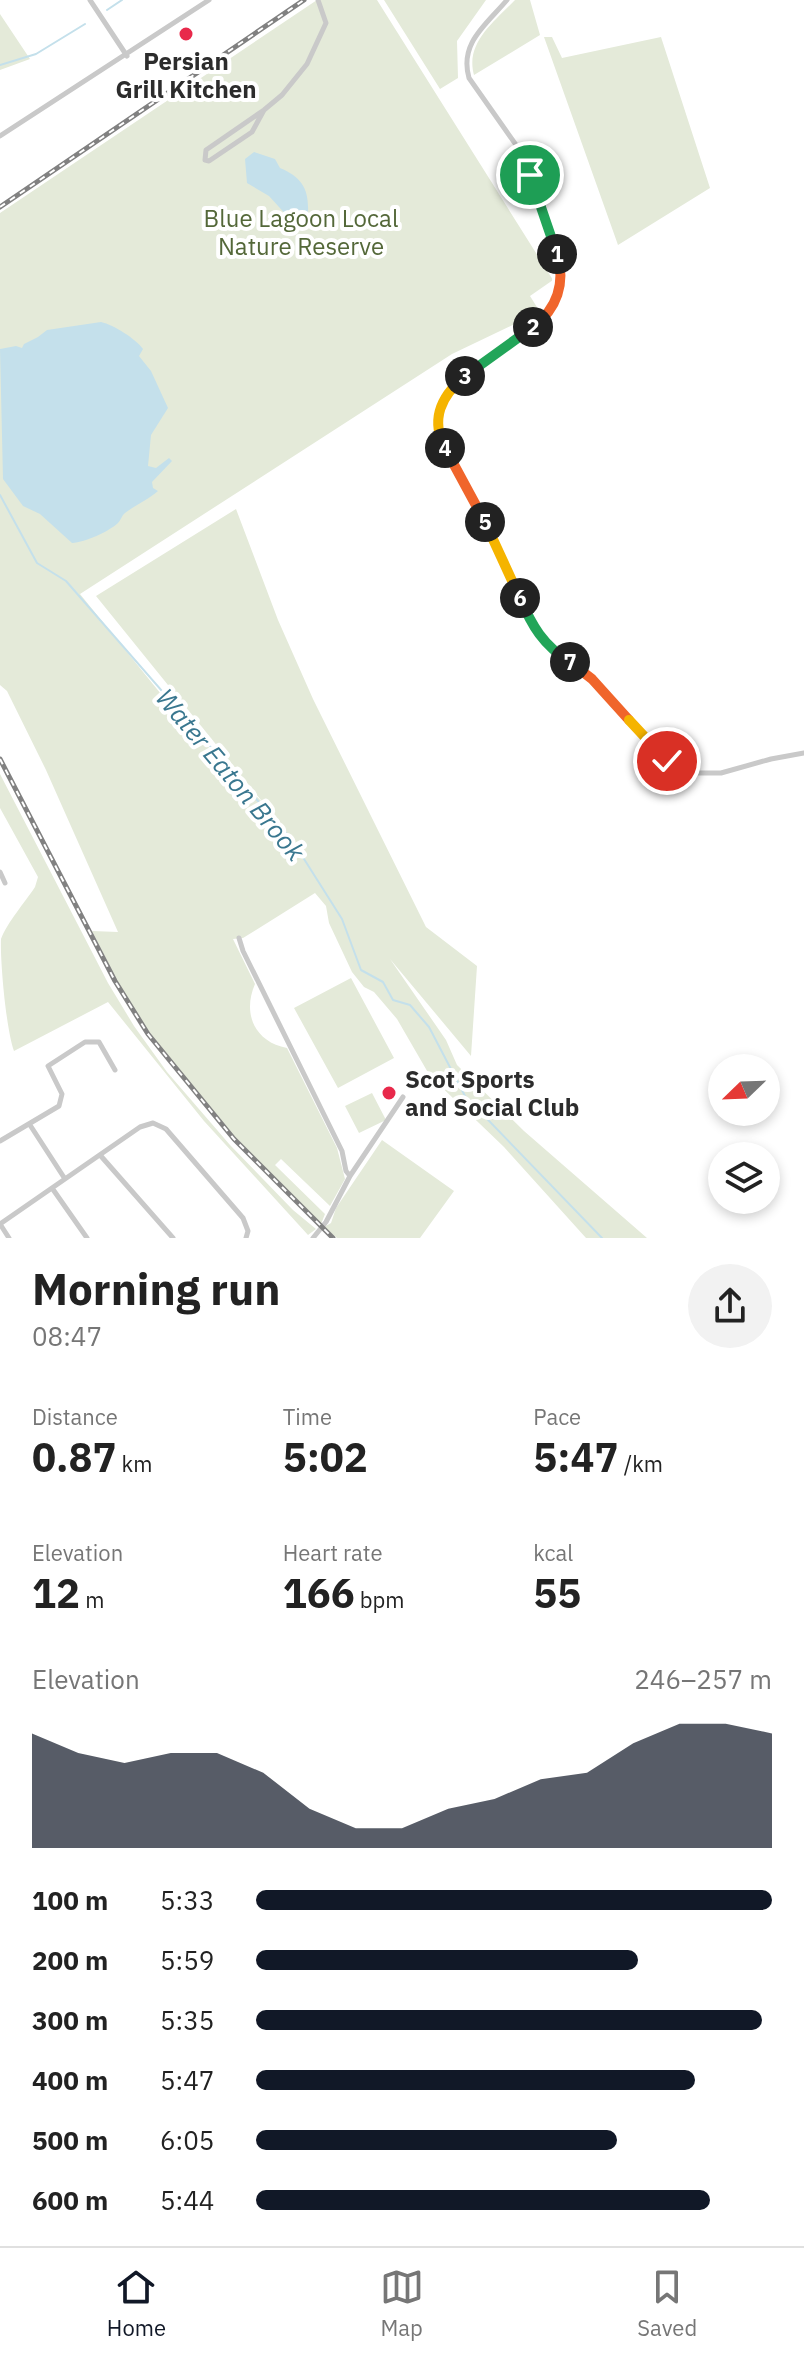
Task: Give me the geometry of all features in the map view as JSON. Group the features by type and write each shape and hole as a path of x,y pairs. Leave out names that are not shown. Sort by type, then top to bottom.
{"street":[{"path":"90,0 127,56"},
{"path":"0,136 209,0"},
{"path":"264,110 252,132 209,161 205,160 206,150 264,110 291,85 307,64 326,23 318,0"},
{"path":"507,0 467,49 466,68 469,78 521,152 558,256 562,279 559,292 542,320 450,390 437,413 441,441 490,531 538,635 548,647 592,679 667,761 699,773 721,773 804,753"},
{"path":"0,872 5,883"},
{"path":"239,938 247,961 342,1151 350,1176"},
{"path":"0,1141 55,1110 62,1100 60,1088 48,1066 85,1042 94,1040 102,1045 115,1070"},
{"path":"313,1238 403,1097"},
{"path":"9,1238 0,1224 140,1127 153,1123 160,1125 243,1218 248,1231 246,1238"},
{"path":"30,1125 65,1179"},
{"path":"100,1155 173,1238"},
{"path":"52,1188 87,1238"}],"green space":[{"name":"Blue Lagoon Local Nature Reserve","path":"317,0 377,0 553,280 530,296 540,312 452,354 80,594 182,720 265,805 96,596 236,509 278,620 313,699 426,927 477,966 471,1056 390,959 446,1040 457,1065 524,1131 647,1238 586,1238 504,1147 430,1076 397,1019 352,972 329,923 326,906 315,893 243,938 233,939 255,984 250,1006 254,1025 267,1040 287,1048 337,1148 345,1179 330,1206 281,1159 275,1165 325,1214 321,1224 248,1151 202,1099 159,1045 126,996 92,931 118,932 46,770 7,691 0,685 0,213"},
{"path":"384,0 486,0 457,41 458,78 440,89"},
{"path":"515,0 530,0 540,35 474,75 472,63 477,43"},
{"path":"0,14 30,59 0,70"},
{"path":"544,37 552,37 562,58 661,37 710,188 618,245"},
{"path":"0,774 108,983 134,1026 167,1072 230,1145 293,1210 316,1229 308,1235 204,1121 108,1002 14,1051 4,995 1,939 35,887 38,877 0,808"},
{"path":"351,978 394,1058 338,1088 294,1008"},
{"path":"372,1093 386,1120 359,1133 345,1106"},
{"path":"382,1140 454,1191 420,1238 337,1238 324,1227 331,1223 336,1208"}],"water":[{"path":"254,152 275,159 280,168 302,184 308,212 289,218 269,196 247,183 245,159"},
{"path":"101,322 124,333 143,349 139,356 151,371 168,408 151,435 148,466 156,468 169,458 172,461 152,482 153,488 158,491 125,513 109,530 72,543 40,514 23,506 3,479 0,349 22,348 47,330"}],"waterway":[{"name":"Water Eaton Brook","path":"107,10 122,0"},
{"name":"Water Eaton Brook","path":"0,65 36,54 85,24"},
{"name":"Water Eaton Brook","path":"0,495 37,563 66,581 292,840 342,919 361,970 383,982 393,1000 410,1005 429,1027 465,1096 602,1238"}],"railway":[{"path":"0,207 304,0"},
{"path":"0,759 115,981 148,1034 234,1139 333,1238"}],"place":[{"name":"Persian Grill Kitchen","path":"186,34"},
{"name":"Scot Sports and Social Club","path":"389,1093"}],"route":[{"path":"530,175 562,269 559,292 542,320 450,390 437,413 441,441 490,531 538,635 548,647 592,679 667,761"}]}
